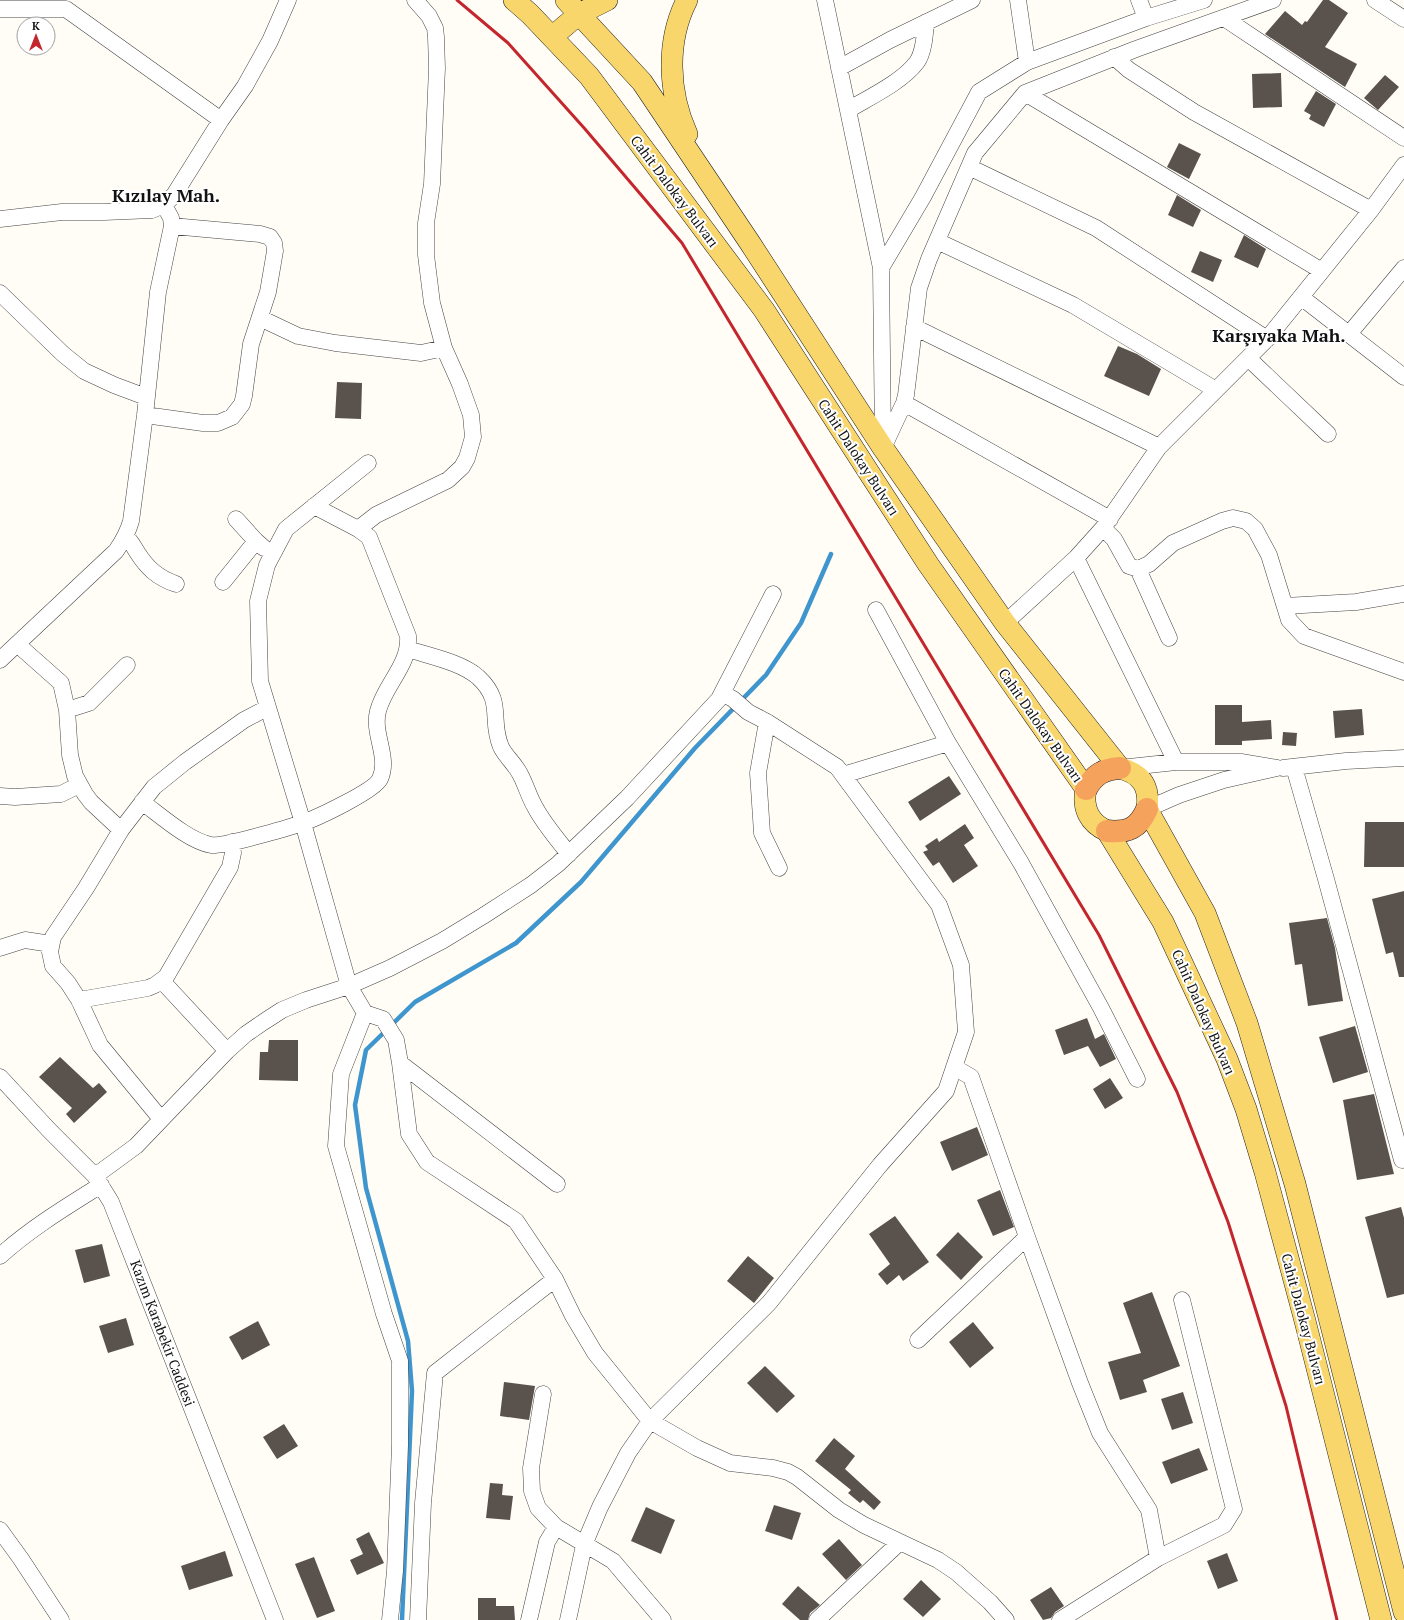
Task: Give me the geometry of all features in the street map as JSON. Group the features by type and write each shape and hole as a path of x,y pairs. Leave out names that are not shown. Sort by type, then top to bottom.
{"highway":[{"path":"1086,789 1091,780 1099,772 1120,768"},
{"path":"1107,831 1117,832 1127,830 1136,825 1143,818 1147,809"}],"main road":[{"path":"552,37 573,7 607,0"},
{"path":"687,0 680,15 673,45 672,77 678,116 708,180"},
{"name":"Cahit Dalokay Bulvarı","path":"520,2 589,76 764,310 928,564 1086,789 1084,798 1088,816 1100,828 1107,831 1164,922 1227,1059 1246,1109 1265,1172 1303,1314 1380,1620"},
{"name":"Cahit Dalokay Bulvarı","path":"573,7 642,82 884,448 1005,624 1120,768 1129,770 1137,775 1143,782 1147,790 1147,809 1205,914 1247,1023 1296,1184 1404,1612"}],"street":[{"path":"0,219 62,212 152,210 164,205 174,195 221,120 245,86 263,54 288,0"},
{"path":"358,529 376,515 448,480 462,467 467,458 473,437 471,415 460,384 444,348 432,303 426,255 426,223 432,184 437,68 436,37 429,16 415,0"},
{"path":"825,0 881,268 884,448"},
{"path":"839,68 926,22 972,0"},
{"path":"1018,0 1027,62"},
{"path":"1139,0 1146,18"},
{"path":"881,268 923,197 978,92 1027,62 1146,18 1204,0"},
{"path":"884,448 904,403 919,288 937,240 975,153 1025,93 1114,57 1273,0"},
{"path":"1375,0 1404,18"},
{"path":"0,9 66,9 221,120"},
{"path":"1224,18 1404,138"},
{"path":"848,110 902,77 918,61 926,22"},
{"path":"1114,57 1129,70 1194,112 1371,210"},
{"path":"1025,93 1322,271"},
{"path":"1005,624 1076,558 1107,524 1159,447 1267,339 1371,210 1404,165"},
{"path":"969,168 1096,228 1267,339"},
{"path":"0,660 116,551 126,537 131,521 145,415 158,292 172,226 171,218 164,205"},
{"path":"145,415 211,424 218,423 232,417 242,404 251,344 268,292 275,251 274,243 270,237 260,234 172,226"},
{"path":"937,240 1072,305 1216,390"},
{"path":"1349,334 1404,268"},
{"path":"0,293 62,354 84,371 114,385 146,397"},
{"path":"1301,297 1404,377"},
{"path":"260,318 298,336 335,343 421,353 444,348"},
{"path":"914,327 1159,447"},
{"path":"1248,358 1328,434"},
{"path":"904,403 1107,524 1129,566 1138,569 1149,564 1173,543 1222,521 1233,518 1246,522 1255,528 1269,554 1289,620 1304,636 1404,672"},
{"path":"368,463 286,528 272,554 267,565 258,601 260,682 303,823 349,986 365,1013 383,1019 396,1040 409,1134 427,1162 516,1221 555,1280 573,1316 595,1353 650,1421 697,1448 730,1463 773,1468 788,1472 797,1477 839,1510 864,1525 938,1560 956,1572 990,1602 1006,1620"},
{"path":"142,802 197,841 213,845 232,842 303,823 362,794 378,782 382,772 384,760 377,735 378,710 400,668 408,649 408,636 369,537 358,529 314,506"},
{"path":"236,519 256,541 272,554"},
{"path":"126,537 131,541 147,567 157,576 176,584"},
{"path":"223,582 256,541"},
{"path":"1076,558 1176,762"},
{"path":"1138,569 1169,638"},
{"path":"0,1256 17,1240 98,1181 136,1146 227,1051 246,1034 282,1010 306,1000 349,986 390,968 442,941 531,885 568,854 628,798 719,699 728,696 773,594"},
{"path":"1285,606 1356,602 1394,597 1404,594"},
{"path":"876,610 948,743 1021,863 1102,1008 1137,1079"},
{"path":"17,644 61,683 67,710 70,755 75,776 79,785 91,802 121,830"},
{"path":"408,649 459,666 477,676 484,684 495,703 496,730 502,749 519,772 541,819 568,854"},
{"path":"67,710 89,702 127,665"},
{"path":"568,1620 584,1545 600,1507 628,1453 650,1421 769,1303 880,1165 946,1091 966,1032 961,965 939,905 836,767 767,722 748,712 728,696"},
{"path":"161,1119 100,1045 79,1000 70,986 53,966 50,952 51,944 53,937 86,888 121,830 154,787 185,762 244,720 268,708"},
{"path":"767,722 758,773 762,833 779,868"},
{"path":"843,775 948,743"},
{"path":"1147,809 1179,795 1224,780 1277,768 1346,761 1404,758"},
{"path":"1120,768 1176,762 1241,762 1277,768"},
{"path":"1294,767 1402,1160"},
{"path":"0,796 15,798 61,794 79,785"},
{"path":"79,1000 148,988 162,981 170,972 230,867 233,853 232,842"},
{"path":"0,948 25,940 51,944"},
{"path":"162,981 227,1051"},
{"path":"365,1013 341,1074 336,1146 384,1314 400,1361 400,1453 395,1571 390,1620"},
{"path":"400,1063 556,1184"},
{"path":"954,1068 971,1077 1027,1237 1100,1433 1149,1510 1158,1558"},
{"name":"Kazım Karabekir Caddesi","path":"0,1077 98,1181 112,1202 275,1620"},
{"path":"918,1340 1027,1237"},
{"path":"418,1620 423,1503 434,1373 555,1280"},
{"path":"1060,1620 1158,1558 1224,1525 1234,1509 1182,1300"},
{"path":"543,1394 531,1468 532,1491 538,1508 556,1527 613,1561 663,1620"},
{"path":"529,1620 547,1542 556,1527"},
{"path":"0,1530 61,1620"},
{"path":"817,1620 900,1542"}],"building":[{"path":"1323,0 1329,0 1348,13 1325,47 1357,64 1345,87 1265,34 1285,11 1302,25 1305,21 1307,22"},
{"path":"1281,73 1282,107 1253,108 1252,74"},
{"path":"1385,75 1399,87 1378,110 1364,98"},
{"path":"1316,91 1336,104 1324,127 1309,119 1311,115 1304,111"},
{"path":"1179,143 1201,154 1189,179 1167,167"},
{"path":"1177,195 1201,210 1193,227 1168,215"},
{"path":"1244,235 1266,249 1258,268 1234,257"},
{"path":"1200,251 1222,260 1213,282 1191,272"},
{"path":"1118,346 1137,354 1161,369 1149,396 1104,376"},
{"path":"337,382 362,383 361,419 335,418"},
{"path":"1215,705 1242,705 1242,722 1271,720 1272,739 1242,741 1242,745 1215,745"},
{"path":"1362,709 1364,735 1335,738 1333,711"},
{"path":"1283,732 1297,733 1296,746 1282,745"},
{"path":"949,776 961,794 920,821 908,802"},
{"path":"1365,822 1404,822 1404,867 1364,867"},
{"path":"965,824 974,838 964,845 978,866 953,883 939,862 933,866 923,852 928,850 925,846 937,838 939,842"},
{"path":"1404,891 1404,977 1399,977 1393,952 1386,954 1372,899"},
{"path":"1327,918 1335,948 1343,1001 1308,1006 1302,964 1295,965 1289,923"},
{"path":"1087,1018 1095,1039 1104,1034 1116,1059 1100,1067 1088,1046 1064,1055 1055,1030"},
{"path":"1355,1026 1368,1072 1333,1083 1319,1037"},
{"path":"269,1040 298,1040 298,1081 259,1080 260,1052 268,1052"},
{"path":"60,1057 93,1088 99,1083 107,1092 74,1123 66,1114 72,1108 39,1077"},
{"path":"1110,1078 1123,1098 1105,1109 1093,1089"},
{"path":"1374,1094 1394,1174 1357,1180 1343,1100"},
{"path":"977,1127 988,1155 952,1171 940,1142"},
{"path":"1000,1190 1014,1227 993,1236 977,1200"},
{"path":"1401,1207 1404,1218 1404,1294 1387,1298 1365,1217"},
{"path":"895,1216 929,1262 903,1281 899,1275 887,1285 878,1274 890,1264 869,1234"},
{"path":"958,1232 983,1257 961,1280 936,1255"},
{"path":"102,1244 110,1276 84,1283 75,1250"},
{"path":"748,1256 774,1278 754,1303 727,1281"},
{"path":"1152,1292 1180,1366 1143,1380 1147,1392 1120,1400 1108,1362 1141,1353 1123,1303"},
{"path":"126,1318 134,1345 108,1353 99,1326"},
{"path":"258,1321 270,1345 242,1360 229,1337"},
{"path":"973,1322 994,1348 970,1368 949,1342"},
{"path":"765,1366 795,1396 777,1413 747,1383"},
{"path":"504,1382 535,1386 529,1420 500,1416"},
{"path":"1183,1392 1193,1423 1172,1430 1161,1399"},
{"path":"284,1424 298,1446 277,1459 263,1437"},
{"path":"834,1438 855,1456 845,1469 881,1502 874,1510 863,1500 860,1503 848,1493 851,1490 815,1461"},
{"path":"1199,1448 1208,1470 1171,1484 1162,1462"},
{"path":"490,1483 503,1484 502,1495 513,1496 510,1520 486,1518"},
{"path":"774,1505 801,1513 792,1540 765,1531"},
{"path":"646,1507 675,1520 661,1554 631,1541"},
{"path":"369,1532 384,1563 357,1575 350,1560 363,1554 356,1539"},
{"path":"839,1539 862,1565 846,1580 822,1554"},
{"path":"225,1551 233,1576 189,1590 181,1566"},
{"path":"1227,1553 1238,1581 1218,1589 1207,1561"},
{"path":"314,1557 335,1611 317,1618 295,1564"},
{"path":"921,1580 941,1599 923,1617 903,1599"},
{"path":"798,1586 820,1605 810,1613 808,1620 800,1620 782,1604"},
{"path":"1051,1587 1064,1606 1055,1612 1051,1618 1043,1620 1030,1600"},
{"path":"478,1598 496,1598 496,1606 514,1606 515,1620 478,1620"}],"waterway":[{"path":"402,1620 412,1391 408,1341 366,1188 355,1105 366,1050 415,1002 516,943 581,882 695,748 766,675 801,623 831,554"}],"railway":[{"path":"457,0 508,43 585,129 682,243 1099,935 1177,1092 1228,1222 1286,1406 1337,1620"}],"district":[{"name":"Kızılay Mah.","path":"166,195"},
{"name":"Karşıyaka Mah.","path":"1279,335"}]}
